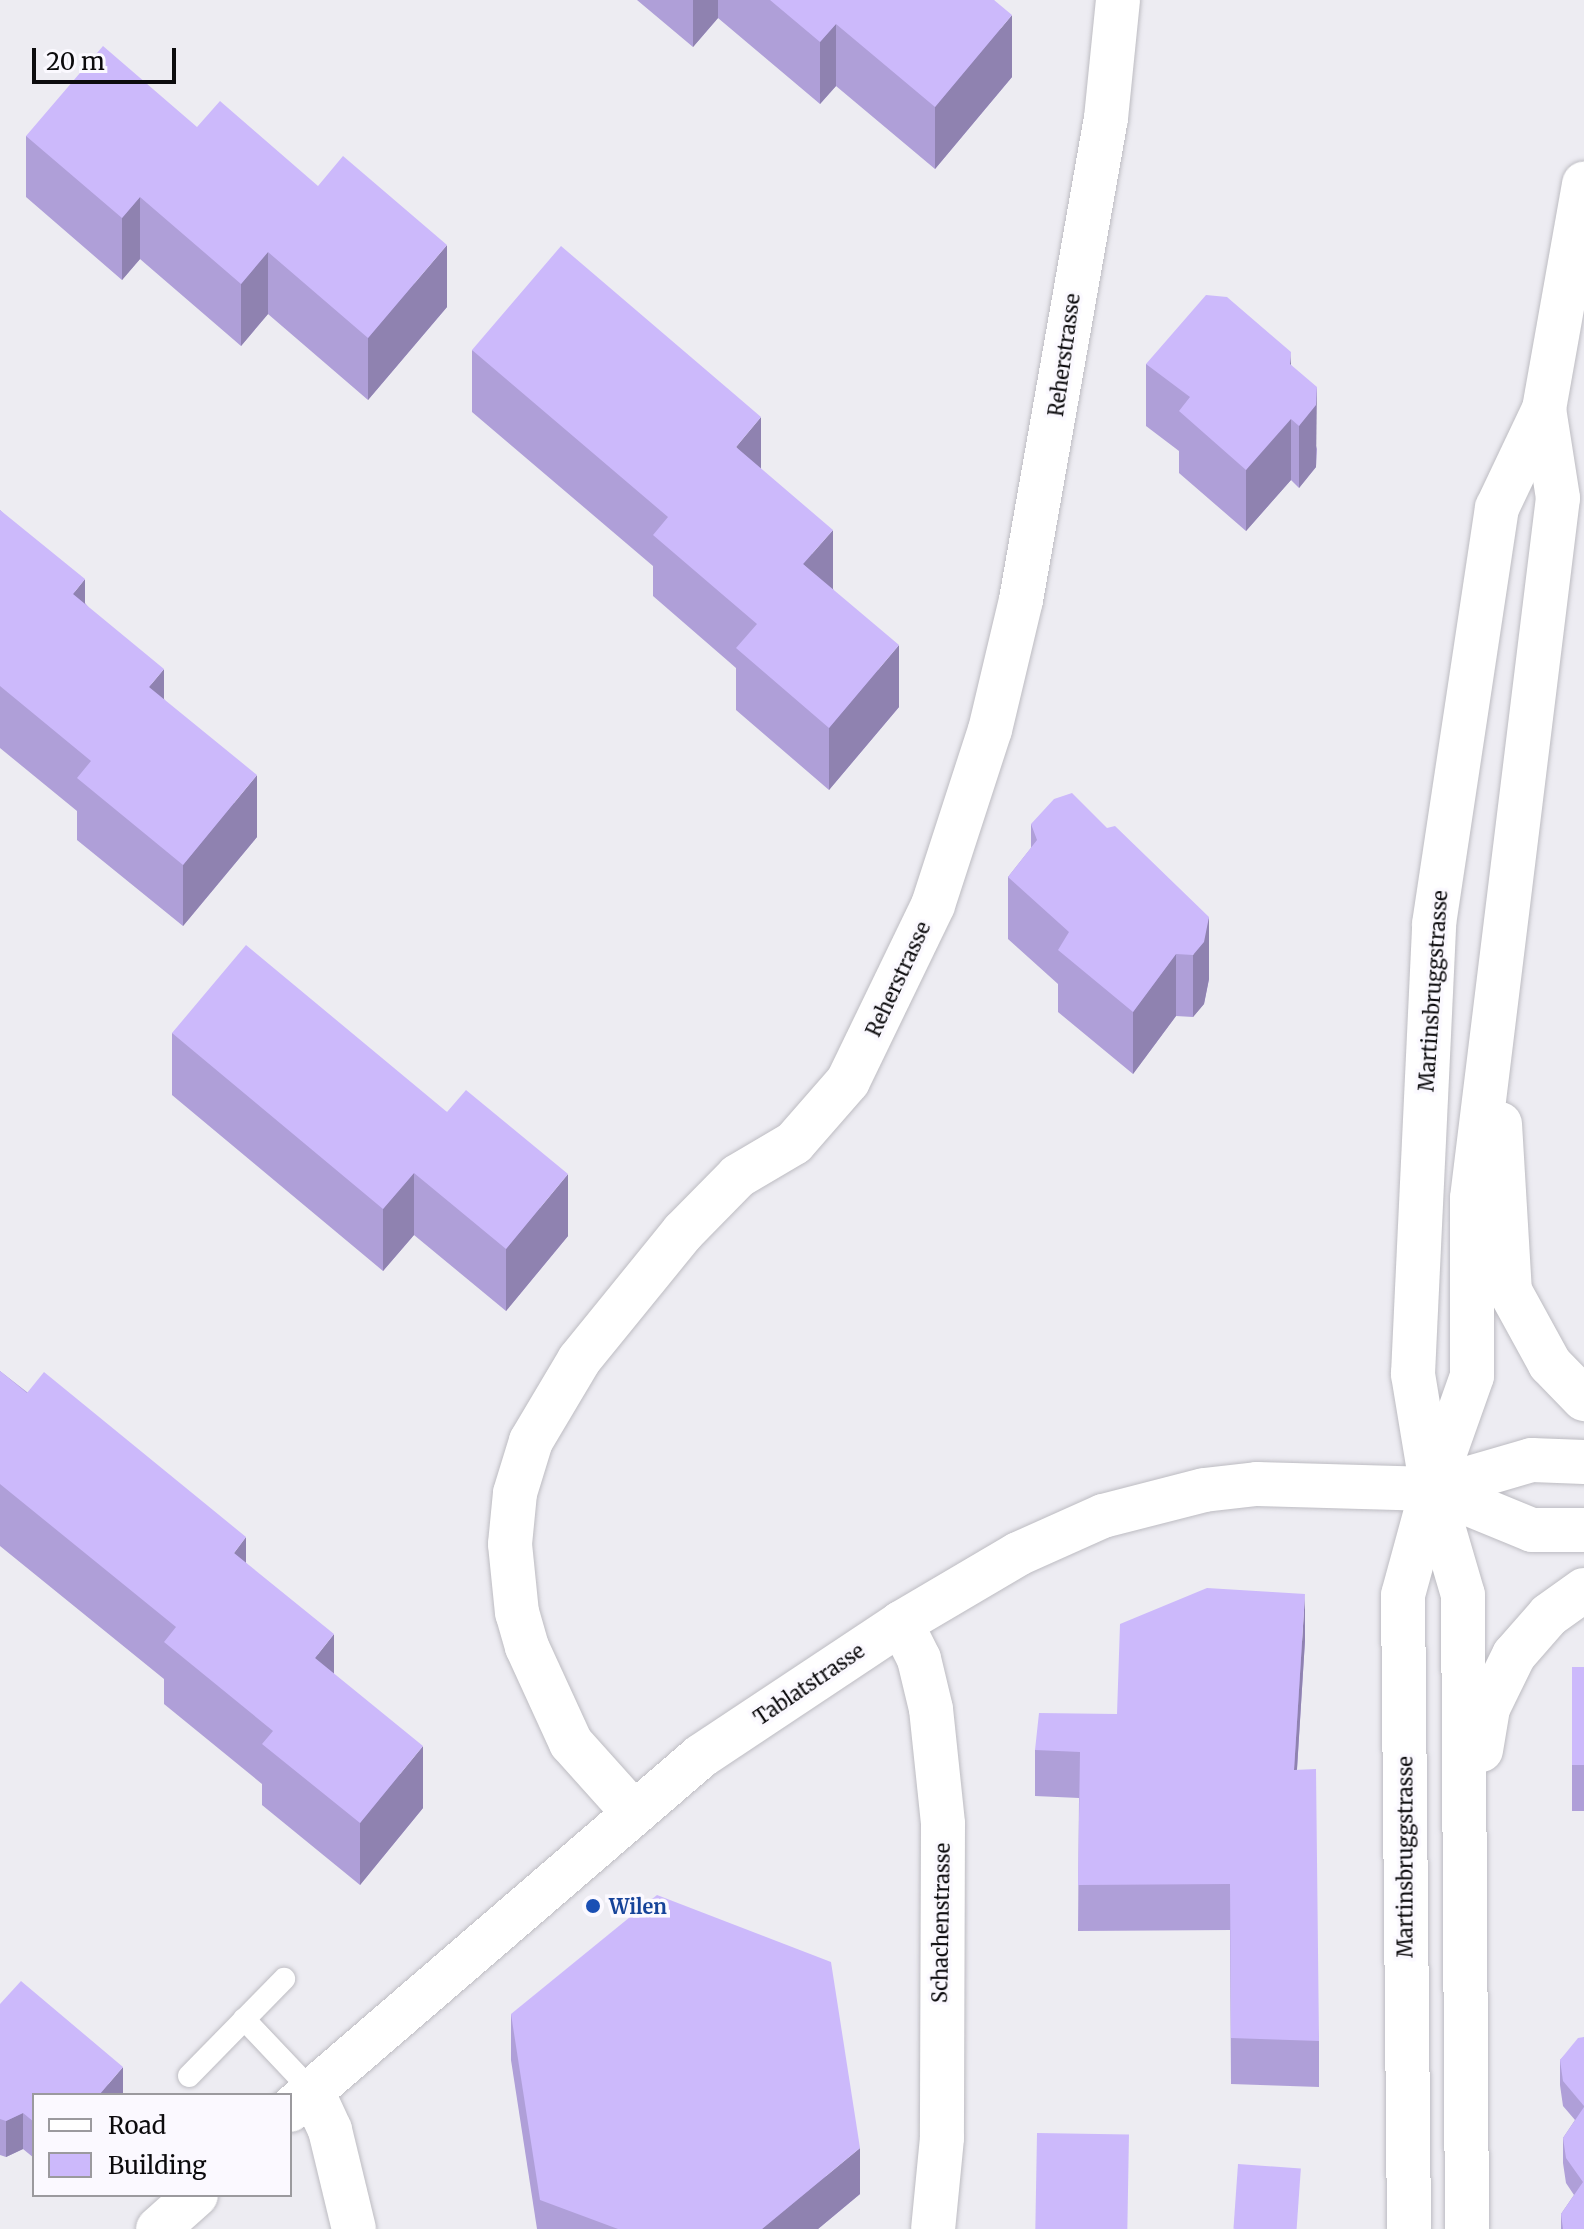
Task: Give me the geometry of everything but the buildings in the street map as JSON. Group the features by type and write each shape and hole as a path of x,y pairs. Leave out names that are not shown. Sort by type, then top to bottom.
{"street":[{"name":"Reherstrasse","path":"633,1812 571,1743 527,1647 517,1613 510,1544 515,1493 531,1441 579,1360 683,1232 738,1176 794,1143 848,1081 933,905 990,730 1021,600 1106,118 1118,0"},
{"name":"Martinsbruggstrasse","path":"1467,2229 1463,1595 1432,1489 1413,1374 1434,924 1497,508 1544,409 1584,184"},
{"name":"Martinsbruggstrasse","path":"1409,2229 1403,1595 1432,1489 1472,1376 1472,1198 1491,1022 1558,498 1544,409"},
{"name":"Martinsbruggstrasse","path":"1491,1022 1510,1291 1550,1364 1584,1399"},
{"path":"1432,1489 1532,1460 1584,1462"},
{"name":"Tablatstrasse","path":"301,2101 701,1756 901,1623 1018,1554 1103,1516 1162,1500 1257,1484 1432,1489"},
{"path":"1432,1489 1532,1530 1584,1530"},
{"name":"Martinsbruggstrasse","path":"1464,1851 1488,1708 1514,1655 1549,1615 1584,1590"},
{"name":"Schachenstrasse","path":"901,1623 919,1659 931,1709 943,1824 942,2138 933,2229"},
{"path":"301,2101 330,2130 354,2229"},
{"path":"158,2229 194,2197"}],"lane":[{"path":"189,2076 284,1979"},
{"path":"244,2019 301,2101"}],"place":[{"name":"Wilen","path":"593,1906"}]}
